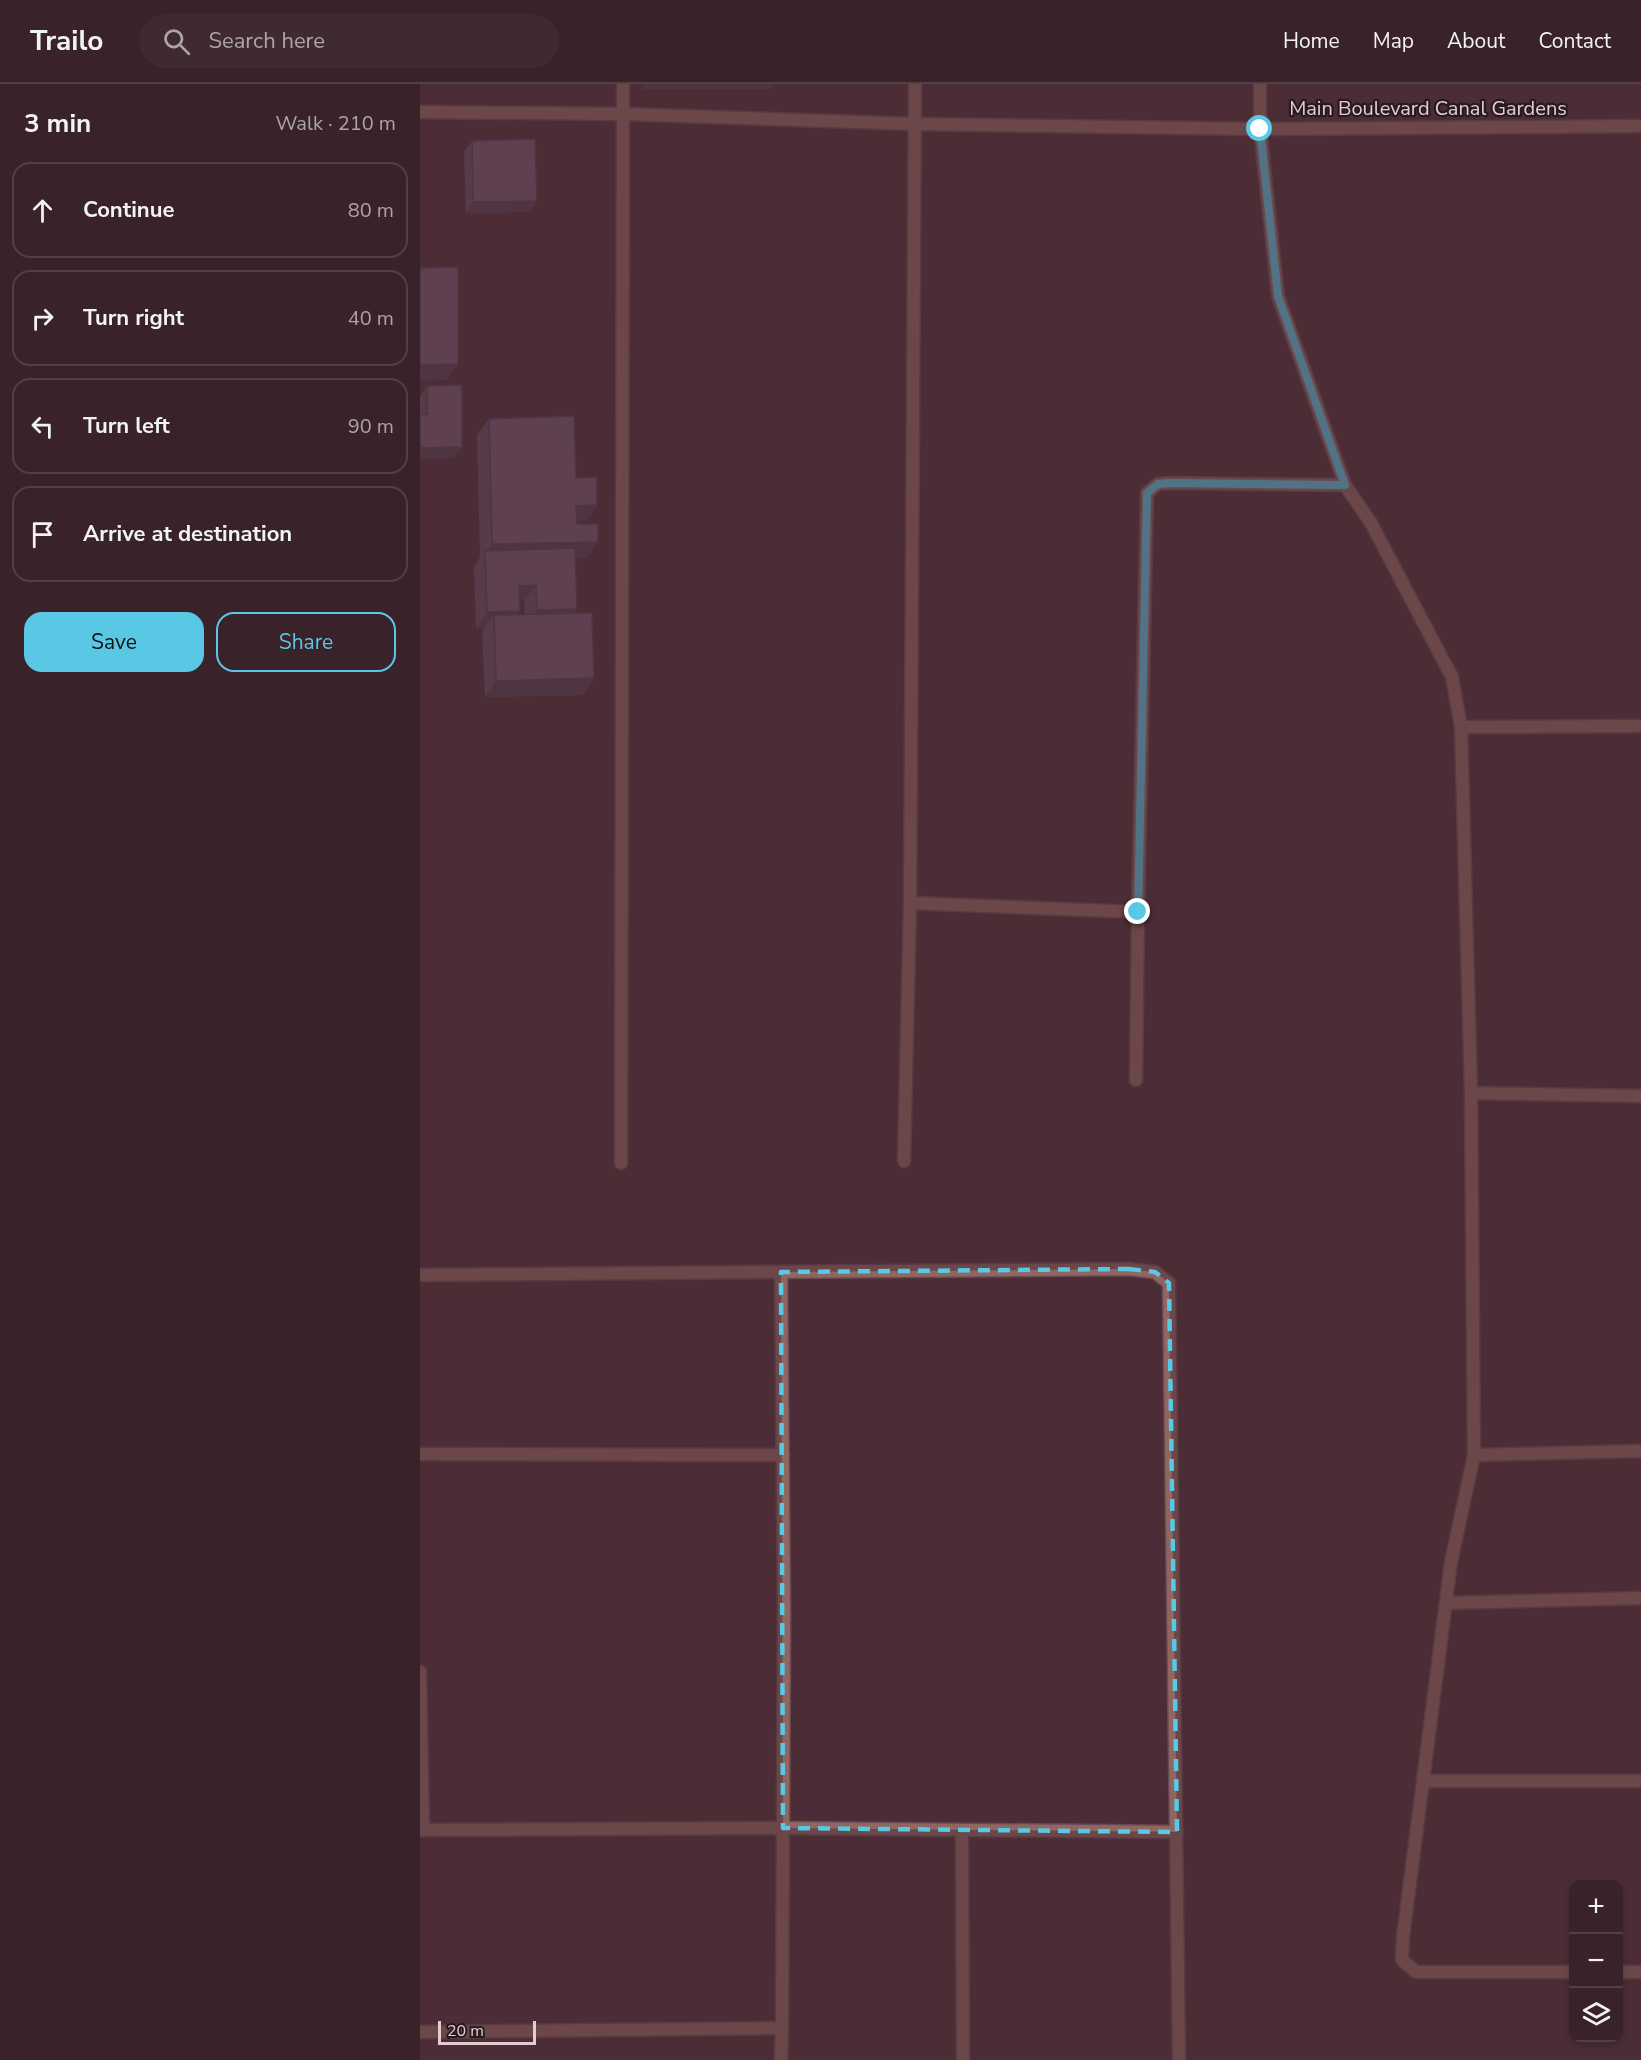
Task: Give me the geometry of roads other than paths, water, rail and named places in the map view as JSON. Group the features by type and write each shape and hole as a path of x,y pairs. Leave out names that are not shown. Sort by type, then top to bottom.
{"street":[{"path":"621,1163 623,84"},
{"path":"904,1161 910,903 915,84"},
{"name":"Main Boulevard Canal Gardens","path":"1260,84 1260,129 1641,126"},
{"path":"420,112 623,114 915,124 1260,129 1278,296 1345,485 1371,523 1452,677 1461,727 1471,1093 1474,1455 1451,1562 1402,1959 1416,1972 1569,1972"},
{"path":"1137,1080 1138,912 1147,493 1158,484 1170,483 1345,485"},
{"path":"1461,727 1641,726"},
{"path":"910,903 1138,912"},
{"path":"1471,1093 1641,1096"},
{"path":"420,1275 1129,1269 1155,1272 1169,1283 1179,2060"},
{"path":"781,1272 783,1455 781,2060"},
{"path":"1474,1455 1641,1451"},
{"path":"420,1454 783,1455"},
{"path":"1446,1603 1641,1598"},
{"path":"420,1672 421,1830 783,1828 1177,1832"},
{"path":"1423,1781 1641,1781"},
{"path":"962,1830 963,2060"},
{"path":"1623,1972 1641,1972"},
{"path":"420,2032 782,2028"}]}
